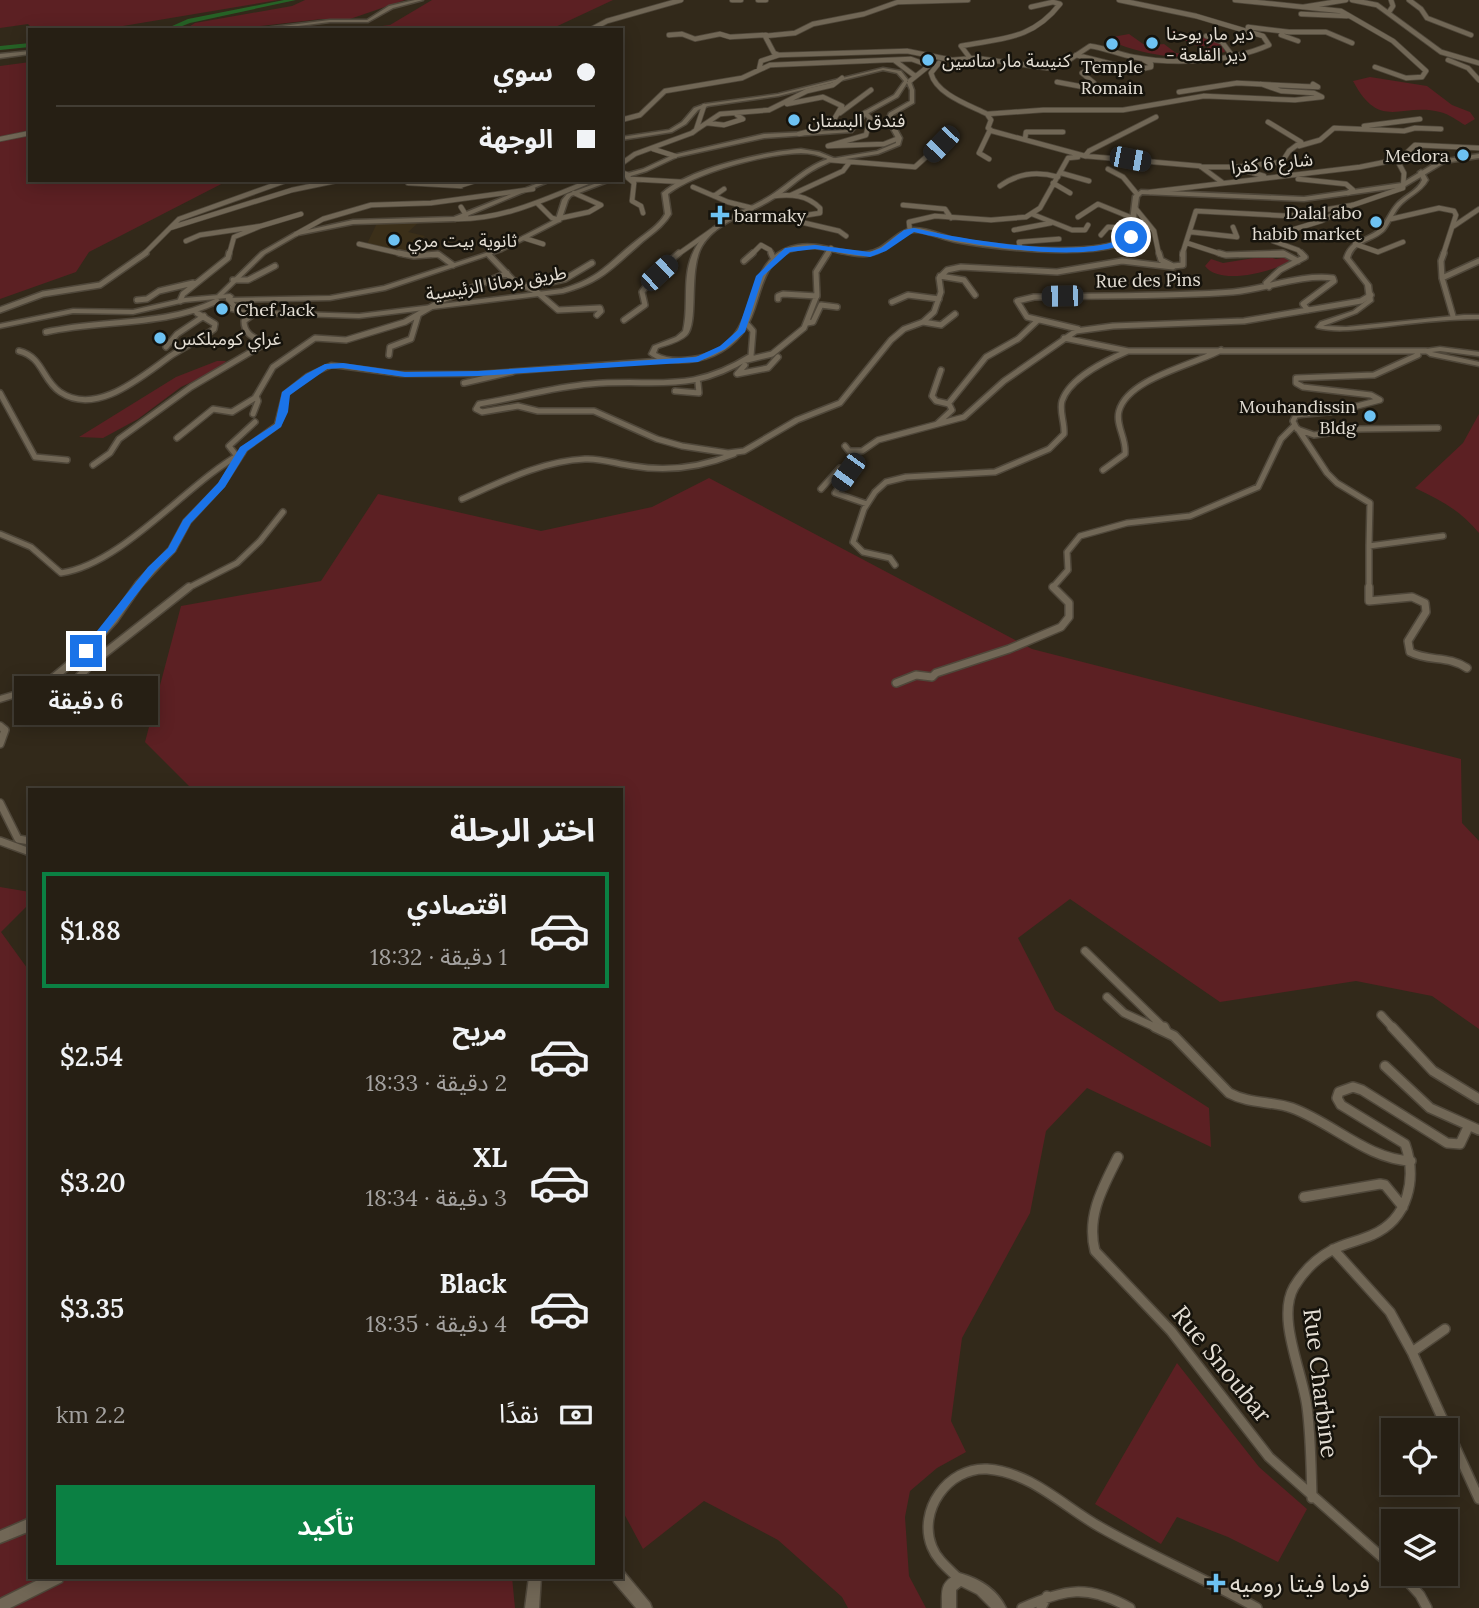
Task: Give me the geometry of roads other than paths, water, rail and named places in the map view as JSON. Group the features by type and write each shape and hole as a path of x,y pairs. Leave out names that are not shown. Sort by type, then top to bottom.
{"main road":[{"path":"269,28 330,21 368,21 386,9 421,0"},
{"path":"0,56 28,52"},
{"path":"683,182 713,170 792,152 821,155 832,160"},
{"path":"832,160 810,168 774,196 714,229 703,240 694,258 685,332 676,339 655,347 651,352 667,360 705,358 731,341 746,323 758,279 774,260 793,249 831,248 858,254 875,254 910,231 958,241 1020,247 1065,250 1119,245 1130,239 1137,194 1150,192 1286,200 1347,194 1404,185 1449,159 1479,156"},
{"name":"طريق برمانا الرئيسية","path":"0,326 73,311 141,312 180,301 223,297 230,309 243,312 359,316 541,294 582,285 611,270 663,223 668,214 665,193 683,182"}],"street":[{"path":"594,28 607,21 681,0"},
{"path":"732,0 741,0"},
{"path":"758,0 766,0"},
{"path":"923,0 940,1"},
{"path":"669,35 682,34 696,39 720,34 730,37 795,33 813,23 864,14 898,2 968,0"},
{"path":"1119,0 1263,36 1278,34 1298,41"},
{"path":"1236,0 1336,10 1393,41 1426,71 1422,77 1412,79 1375,67"},
{"path":"1303,7 1346,0"},
{"path":"1352,0 1375,3 1447,59 1468,68 1479,80"},
{"path":"1389,12 1393,6 1391,0"},
{"path":"1409,0 1421,9 1427,18 1471,34"},
{"path":"970,58 961,46 1026,35 1042,24 1060,4 1053,2 1031,7"},
{"path":"1301,14 1348,16"},
{"path":"1230,26 1289,32 1326,32 1352,43"},
{"path":"766,35 774,53 779,55"},
{"path":"1206,36 1222,42 1231,54"},
{"path":"625,176 675,156 771,134 850,131 865,113 894,97 928,65 970,58 1048,68 1060,66 1088,48 1100,48 1137,57 1192,59 1267,47 1269,42 1263,36"},
{"path":"1435,48 1448,55 1479,63"},
{"path":"759,70 761,61 779,55 906,51 952,60"},
{"path":"1076,55 1140,70 1152,65 1137,57"},
{"path":"894,60 915,76"},
{"path":"623,122 640,115 664,91 734,80 775,64 916,60 928,65"},
{"path":"1057,82 1089,88 1094,83 1082,73 1104,62"},
{"path":"939,63 931,73 933,82 947,93 987,114 991,120 988,127 990,130 979,151 980,155 989,159"},
{"path":"623,139 670,131 684,123 696,109 704,106 778,95 886,69 899,72 907,82 912,102 891,114 889,120 899,138 898,144 888,149 832,160"},
{"path":"782,105 807,91 833,85 842,78"},
{"path":"1179,92 1228,84 1318,87 1313,84"},
{"path":"987,114 1043,110 1123,110 1204,96 1295,100 1322,97 1317,93 1281,91 1261,84"},
{"path":"836,116 871,90"},
{"path":"623,162 633,155 696,130 720,114 765,111 782,105 828,97 842,106 829,127 795,134"},
{"path":"696,130 704,106"},
{"path":"707,123 724,125 743,119 733,113"},
{"path":"865,113 870,118 866,136 828,145 884,144 899,138"},
{"path":"623,121 640,115"},
{"path":"1085,156 1089,151 1156,117"},
{"path":"990,130 1085,156 1233,167 1280,163 1289,151 1317,142 1329,135 1331,129 1420,119"},
{"path":"1268,122 1299,140 1299,146"},
{"path":"1339,128 1404,131 1415,128 1441,129"},
{"path":"1025,139 1026,132 1063,132"},
{"path":"0,139 28,133"},
{"path":"832,160 915,167 947,138 944,134"},
{"name":"شارع 6 كفرا","path":"1150,192 1289,177 1397,160 1415,145 1479,148"},
{"path":"652,149 675,156"},
{"path":"1032,214 1041,206 1069,158 1097,157"},
{"path":"462,499 532,470 571,461 592,459 641,467 669,468 717,462 755,446 797,420 839,404 891,340 904,329 923,322 934,312 939,299 940,276 947,270 961,267 1058,272 1122,261 1183,266 1182,257 1193,218 1198,211 1227,215 1283,216 1353,205 1398,191 1404,185 1404,173 1397,160"},
{"path":"790,195 844,171 849,163"},
{"path":"1200,166 1223,183"},
{"path":"1233,167 1272,178"},
{"path":"1108,169 1123,177 1137,194"},
{"path":"1000,186 1012,177 1029,173 1060,175 1088,181"},
{"path":"1371,295 1363,277 1347,258 1349,250 1378,233 1391,219 1400,203 1422,186 1424,180 1421,173"},
{"path":"625,176 683,182"},
{"path":"625,176 634,184 632,201 641,206 643,213"},
{"path":"1289,177 1346,184 1353,190 1347,194"},
{"path":"0,310 43,294 100,285 151,249 179,219 282,182"},
{"path":"169,228 284,193 331,182"},
{"path":"431,190 472,182"},
{"path":"455,219 546,182"},
{"path":"296,234 353,222 482,219 537,203 588,182"},
{"path":"560,219 565,200 574,193 605,182"},
{"path":"408,183 461,186"},
{"path":"1053,183 1070,193"},
{"path":"693,187 752,208"},
{"path":"46,332 86,324 157,321 197,313 223,297 233,280 270,247 323,219 372,205 426,204 533,188"},
{"path":"715,196 724,189"},
{"path":"223,297 252,301 333,298 391,286 488,254 560,219 589,212 601,205 574,193"},
{"path":"774,196 790,195 812,201 820,210 817,215 796,217 792,220 839,231 846,236"},
{"path":"537,203 552,218 560,219"},
{"path":"1078,217 1098,204 1135,219"},
{"path":"903,205 945,209 951,218"},
{"path":"1308,310 1303,304 1334,281 1333,278 1316,275 1269,287 1265,284 1275,274 1306,257 1273,241 1271,237 1336,215 1353,205"},
{"path":"461,207 466,215"},
{"path":"1391,219 1446,208 1456,213 1441,261 1442,278 1453,316"},
{"path":"1136,209 1149,223 1158,245 1159,258 1173,267"},
{"path":"1452,228 1479,209"},
{"path":"180,301 183,294 228,258 234,237 301,214"},
{"path":"910,231 908,224 915,218 976,220 1032,214 1079,232 1086,230 1088,225"},
{"path":"1014,230 1052,222"},
{"path":"186,241 200,235 261,226"},
{"path":"1101,235 1107,227 1133,228"},
{"path":"1191,232 1237,237 1233,227"},
{"path":"624,320 645,305 642,292 650,281 685,246 714,229"},
{"path":"1209,250 1217,235"},
{"path":"524,238 542,244"},
{"path":"1020,247 1020,242 1059,239"},
{"path":"1356,244 1377,252 1403,242"},
{"path":"1187,243 1234,256 1283,253 1298,261"},
{"path":"359,244 414,256 438,254 453,265"},
{"path":"744,261 761,246 770,250 774,260"},
{"path":"738,453 682,446 657,439 594,411 538,411 513,406 481,412 475,407 532,392 589,384 698,383 748,360 768,356 780,350 807,323 817,296 816,272 831,248"},
{"path":"488,254 513,280 541,294 559,311 600,308 601,311 597,315"},
{"path":"1442,278 1479,261"},
{"path":"526,288 565,279 592,263"},
{"path":"233,280 248,280 275,266"},
{"path":"177,438 213,409 234,412 256,396 267,381 270,370 315,338 346,340 418,316 443,300 507,273"},
{"path":"940,276 951,275 964,279 975,295"},
{"path":"137,300 147,299 159,291 197,282"},
{"name":"Rue des Pins","path":"1037,321 1024,315 1018,299 1233,292 1269,287"},
{"path":"778,299 777,297 783,295 817,296"},
{"path":"892,302 908,295 939,299"},
{"path":"948,404 986,357 1018,340 1037,321 1081,330 1114,326 1237,322 1361,301 1371,295"},
{"path":"1371,295 1364,306 1322,323 1319,327 1337,330 1453,316 1479,317"},
{"path":"807,323 813,321 820,305 836,307"},
{"path":"19,351 34,357 60,391 80,397 100,397 119,390 216,327 197,313"},
{"path":"93,465 110,453 119,439 191,387 266,343 250,337 244,328 244,321 255,313"},
{"path":"923,322 940,326 955,314"},
{"path":"166,347 177,334 204,316"},
{"path":"389,355 390,347 407,344 411,340 418,316"},
{"path":"746,323 752,327 752,354 737,374 768,368 778,357"},
{"path":"845,446 849,451 862,451 878,440 967,415 1004,381 1081,330"},
{"path":"1068,337 1128,351 1428,352 1479,364"},
{"path":"1467,668 1454,658 1422,658 1410,652 1408,641 1427,607 1422,600 1412,596 1384,602 1369,601 1370,503 1337,484 1326,473 1293,418 1296,415 1338,411 1380,400 1371,395 1303,387 1296,383 1297,378 1374,375 1408,358 1440,349 1479,354"},
{"path":"1103,470 1125,454 1126,443 1119,417 1126,399 1150,382 1222,350"},
{"path":"895,565 890,558 863,552 853,542 855,529 867,504 886,482 992,472 1052,447 1062,438 1065,430 1061,404 1064,396 1103,361 1128,351"},
{"path":"0,534 31,547 61,573 74,571 138,534 250,443 278,425 288,391 309,375 328,366 405,375 512,372 667,360"},
{"path":"937,425 952,410 948,404 936,401 932,395 941,370"},
{"path":"464,383 512,372"},
{"path":"675,391 699,393 698,383"},
{"path":"0,393 36,457 67,460"},
{"path":"253,414 258,399 256,396"},
{"path":"239,454 229,449 229,446 255,422"},
{"path":"1296,427 1310,435 1358,429 1438,428"},
{"path":"896,683 916,675 932,677 936,673 1009,649 1061,626 1069,617 1069,603 1053,587 1068,570 1067,552 1075,540 1111,526 1190,516 1217,502 1254,489 1262,482 1281,439 1296,427"},
{"path":"0,699 26,693 55,678 93,644 139,584 172,550 187,522 222,485 239,454"},
{"path":"821,489 840,468 846,468 850,471 835,493 867,504"},
{"path":"26,693 34,711 49,709 92,664 181,591 237,563 251,551 283,512"},
{"path":"1369,546 1443,536"},
{"path":"0,726 5,730 0,744"},
{"path":"0,803 18,839 28,841"},
{"path":"0,841 28,851"},
{"path":"1085,951 1161,1023 1166,1032"},
{"path":"1107,997 1124,1013 1166,1032 1191,1052 1229,1093 1238,1098 1284,1105 1391,1160 1411,1161"},
{"path":"1381,1015 1433,1071 1479,1099"},
{"path":"1385,1066 1430,1108 1479,1130"},
{"path":"1304,1197 1380,1184 1403,1207 1410,1188 1411,1161 1405,1144 1341,1105 1337,1098 1339,1092 1353,1087 1362,1090 1447,1143 1460,1144 1468,1127"},
{"name":"Rue Snoubar","path":"1118,1157 1101,1191 1094,1214 1091,1242 1095,1251 1171,1331 1269,1457 1381,1557"},
{"name":"Rue Charbine","path":"1312,1498 1307,1403 1290,1326 1288,1302 1296,1284 1318,1259 1334,1249 1382,1231 1396,1219 1403,1207"},
{"path":"1334,1249 1377,1295 1412,1352 1479,1499"},
{"path":"1412,1352 1446,1329"},
{"path":"999,1608 985,1591 974,1583 959,1579 937,1557 930,1543 927,1525 929,1508 938,1492 950,1482 984,1469 1006,1473 1034,1485 1098,1526 1257,1608"},
{"path":"0,1537 28,1525"},
{"path":"0,1606 53,1579"},
{"path":"532,1608 535,1579"},
{"path":"621,1579 645,1608"},
{"path":"949,1608 949,1587 959,1579"},
{"path":"1412,1586 1427,1608"},
{"path":"1022,1608 1047,1596 1069,1590 1093,1590 1113,1597 1130,1608"},
{"path":"1041,1608 1047,1596"}],"waterway":[{"path":"171,28 188,21 293,0"},
{"path":"0,48 28,45"}],"place":[{"name":"دير مار يوحنا - دير القلعة","path":"1152,43"},
{"name":"Temple Romain","path":"1112,44"},
{"name":"كنيسة مار ساسين","path":"928,60"},
{"name":"فندق البستان","path":"794,120"},
{"name":"Medora","path":"1463,155"},
{"name":"barmaky","path":"720,215"},
{"name":"Dalal abo habib market","path":"1376,222"},
{"name":"ثانوية بيت مري","path":"394,240"},
{"name":"Chef Jack","path":"222,309"},
{"name":"غراي كومبلكس","path":"160,338"},
{"name":"Mouhandissin Bldg","path":"1370,416"},
{"name":"فرما فيتا روميه","path":"1216,1583"}]}
